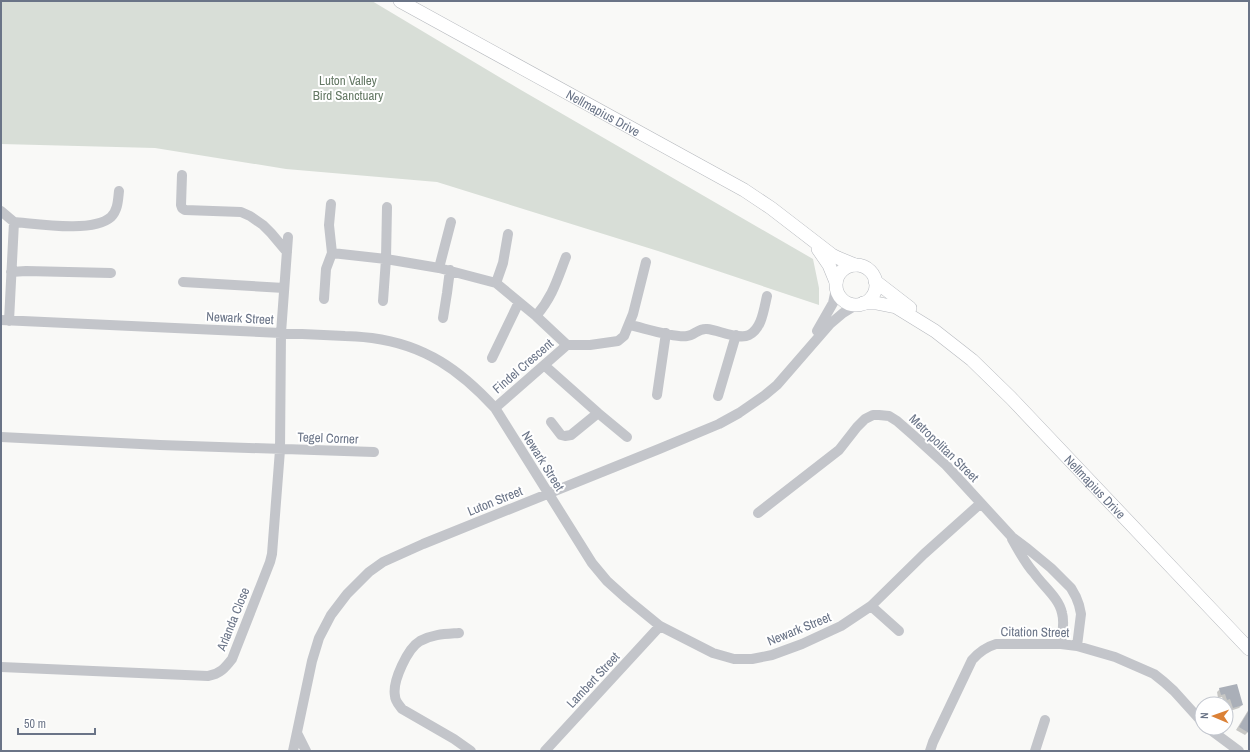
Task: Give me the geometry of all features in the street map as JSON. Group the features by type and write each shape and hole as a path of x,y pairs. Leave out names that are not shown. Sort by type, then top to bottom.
{"main road":[{"name":"Nellmapius Drive","path":"400,1 744,190 771,208 832,255 855,265"},
{"name":"Nellmapius Drive","path":"802,231 825,258 836,286"},
{"path":"855,265 868,269 875,281 875,288 869,300 859,304 849,304 843,301 839,296 836,286 838,275 842,270 848,266 855,265"},
{"name":"Nellmapius Drive","path":"875,281 914,311 935,331 972,360 1011,398 1249,649"},
{"name":"Nellmapius Drive","path":"859,304 876,302 896,307 935,331"}],"street":[{"path":"182,174 182,208 185,210 241,212 250,216 267,229 287,252"},
{"path":"1,212 14,222 66,226 88,226 100,224 112,216 116,210 119,191"},
{"path":"324,299 326,269 332,253 329,225 330,204"},
{"path":"383,301 386,259 387,207"},
{"path":"5,320 11,272 14,222"},
{"path":"439,268 451,222"},
{"path":"496,283 503,263 508,234"},
{"name":"Arlanda Close","path":"1,667 208,676 215,675 232,659 272,554 280,450 281,333 288,237"},
{"path":"332,253 386,259 450,270 496,283 568,344 590,346 618,341 624,336 630,324 646,262"},
{"path":"536,316 546,304 553,292 566,257"},
{"path":"443,318 450,270"},
{"path":"11,272 111,273"},
{"path":"183,282 284,288"},
{"name":"Luton Street","path":"801,357 825,319 833,303 836,286"},
{"path":"630,324 666,333 687,336 698,330 706,329 743,336 750,334 757,327 767,296"},
{"path":"492,358 519,302"},
{"name":"Luton Street","path":"293,751 312,661 319,638 331,615 347,594 369,572 383,562 422,544 712,427 739,413 777,385 830,324 843,312 859,304"},
{"name":"Newark Street","path":"5,320 373,338 419,350 455,370 478,390 495,408 592,563 607,581 660,626 713,653 734,659 752,659 772,655 802,644 841,626 872,606 924,554 981,503"},
{"path":"657,395 666,333"},
{"path":"718,396 736,335"},
{"name":"Findel Crescent","path":"495,408 568,344"},
{"path":"544,365 627,437"},
{"path":"551,422 561,435 568,436 574,433 598,413"},
{"name":"Metropolitan Street","path":"758,514 839,450 865,419 873,415 889,416 897,421 946,465 1012,537 1051,568 1070,588 1076,597 1081,614 1077,646"},
{"path":"1,437 280,450"},
{"name":"Tegel Corner","path":"280,450 374,452"},
{"name":"Metropolitan Street","path":"1012,537 1022,557 1058,603 1062,612 1063,620 1061,644"},
{"path":"872,606 899,631"},
{"name":"Lambert Street","path":"545,751 660,626"},
{"path":"459,634 439,634 432,636 419,642 412,648 402,667 395,686 394,695 397,703 402,709 454,739 471,751"},
{"name":"Citation Street","path":"930,751 967,670 978,653 987,647 996,644 1061,644 1077,646 1115,657 1154,674 1174,691 1194,713"},
{"path":"1035,751 1045,720"},
{"path":"297,733 306,751"},
{"path":"1219,736 1239,751"}],"green space":[{"name":"Luton Valley Bird Sanctuary","path":"1,1 372,1 521,90 813,259 819,288 819,305 658,251 437,182 286,169 155,148 1,144"}],"building":[{"path":"1237,684 1243,705 1234,708 1234,696 1226,696 1225,694 1221,695 1219,688"},
{"path":"1249,710 1249,733 1239,727"}]}
